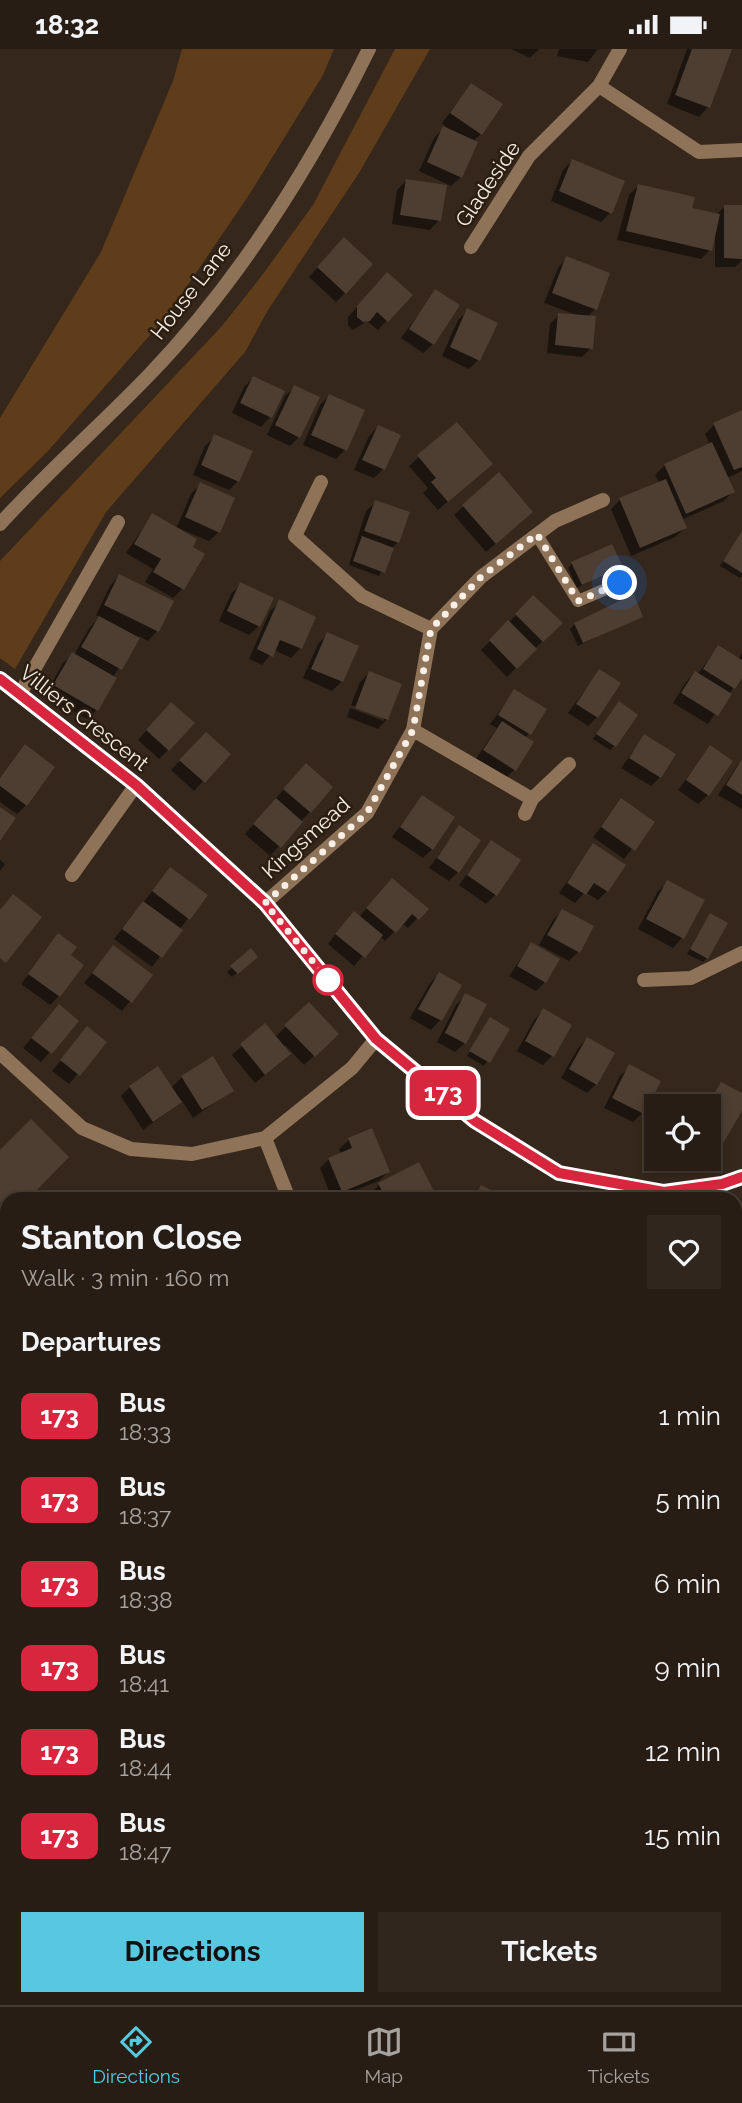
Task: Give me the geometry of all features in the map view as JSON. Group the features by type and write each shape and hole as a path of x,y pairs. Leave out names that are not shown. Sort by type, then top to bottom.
{"street":[{"name":"House Lane","path":"0,524 150,374 226,284 298,180 337,114 369,49"},
{"name":"Gladeside","path":"471,247 529,156 599,86 620,49"},
{"path":"599,86 698,152 742,150"},
{"path":"321,482 295,536 362,596 431,629 481,577 537,534 555,521 603,500"},
{"path":"20,694 118,522"},
{"name":"Kingsmead","path":"265,903 367,813 413,730 431,629"},
{"name":"Villiers Crescent","path":"0,679 136,785 265,903 376,1039 475,1121 559,1173 650,1192"},
{"path":"413,730 532,799"},
{"path":"525,814 532,799 569,764"},
{"path":"72,875 136,785"},
{"path":"644,980 691,978 742,953"},
{"path":"0,1053 82,1128 131,1149 192,1154 265,1138 352,1068 376,1039"},
{"path":"265,1138 286,1192"},
{"name":"Villiers Crescent","path":"680,1192 722,1184 742,1177"}],"lane":[{"path":"537,534 578,601 620,583"}],"shaded area":[{"path":"182,49 334,49 323,75 249,195 166,317 48,451 0,498 0,418 101,252 173,81"},
{"path":"395,49 430,49 359,173 268,310 245,352 106,512 15,669 0,658 0,561 222,326 263,274 313,205"}],"building":[{"path":"692,49 732,49 710,108 675,95"},
{"path":"471,83 503,104 482,135 450,113"},
{"path":"443,126 478,142 462,178 427,162"},
{"path":"572,159 625,181 612,214 559,191"},
{"path":"406,179 447,185 441,221 400,215"},
{"path":"638,184 695,197 692,208 720,214 712,251 626,231"},
{"path":"724,205 742,205 742,259 724,258"},
{"path":"344,237 373,264 346,294 317,267"},
{"path":"566,256 610,273 597,310 552,293"},
{"path":"387,272 413,295 388,322 377,312 370,321 363,322 357,317 357,306"},
{"path":"435,289 460,305 434,345 409,329"},
{"path":"467,308 498,323 480,361 450,347"},
{"path":"558,313 596,316 593,349 555,345"},
{"path":"253,376 285,391 272,418 240,403"},
{"path":"294,385 320,397 300,438 275,425"},
{"path":"329,394 365,410 347,451 311,435"},
{"path":"742,410 742,467 734,470 713,423"},
{"path":"457,422 493,464 448,502 431,482 436,478 417,455"},
{"path":"378,425 401,435 385,470 362,460"},
{"path":"214,434 253,451 239,482 201,465"},
{"path":"712,442 735,492 686,514 664,464"},
{"path":"499,472 533,512 496,544 462,505"},
{"path":"666,479 687,528 640,548 619,498"},
{"path":"200,482 235,498 220,533 185,517"},
{"path":"375,500 410,512 399,543 364,531"},
{"path":"152,513 197,539 193,547 205,554 184,590 153,572 161,559 134,544"},
{"path":"742,531 742,573 723,561"},
{"path":"362,536 394,548 385,573 353,561"},
{"path":"612,544 623,567 582,585 571,562"},
{"path":"119,574 174,601 159,632 104,605"},
{"path":"240,582 274,598 260,627 227,611"},
{"path":"634,594 643,617 583,643 574,623"},
{"path":"533,595 563,623 543,642 515,614"},
{"path":"279,599 316,617 302,649 280,640 273,657 257,649"},
{"path":"99,616 140,638 122,670 81,647"},
{"path":"508,620 537,649 517,669 489,640"},
{"path":"327,632 359,646 343,682 311,669"},
{"path":"718,645 742,660 742,678 735,689 703,669"},
{"path":"72,652 117,678 98,711 53,685"},
{"path":"599,669 621,683 598,718 576,704"},
{"path":"369,671 402,684 388,720 355,708"},
{"path":"695,671 732,694 718,716 681,693"},
{"path":"514,689 547,709 531,735 498,715"},
{"path":"619,701 638,715 616,747 596,734"},
{"path":"171,702 195,723 169,751 146,730"},
{"path":"502,721 534,742 516,771 483,750"},
{"path":"206,732 231,754 205,783 179,760"},
{"path":"644,734 676,754 661,778 629,758"},
{"path":"25,744 55,767 27,806 0,786 0,778"},
{"path":"710,745 733,761 709,796 686,780"},
{"path":"742,759 742,795 726,785"},
{"path":"306,763 333,787 311,813 283,789"},
{"path":"422,795 455,817 433,850 400,827"},
{"path":"276,798 303,822 281,848 253,824"},
{"path":"621,798 655,822 635,851 601,827"},
{"path":"0,807 16,818 0,841"},
{"path":"459,825 481,840 459,873 437,858"},
{"path":"491,840 521,860 497,896 467,875"},
{"path":"593,843 626,865 608,892 594,883 586,895 567,883"},
{"path":"170,867 208,895 190,920 152,891"},
{"path":"392,878 429,909 419,920 412,914 396,933 366,908"},
{"path":"667,880 705,900 684,939 646,919"},
{"path":"13,894 42,917 6,963 0,958 0,910"},
{"path":"143,901 183,930 162,958 122,929"},
{"path":"562,909 594,926 580,953 547,935"},
{"path":"354,911 383,935 365,958 335,934"},
{"path":"710,913 728,923 708,959 690,949"},
{"path":"58,933 77,947 71,955 84,965 60,997 28,974"},
{"path":"531,942 560,959 546,983 517,966"},
{"path":"113,945 153,975 132,1003 92,973"},
{"path":"251,948 258,957 238,974 230,966"},
{"path":"439,972 462,985 442,1021 418,1009"},
{"path":"465,993 487,1004 466,1044 445,1033"},
{"path":"309,1002 339,1034 315,1057 284,1025"},
{"path":"59,1004 79,1021 52,1054 31,1038"},
{"path":"543,1008 572,1025 554,1057 525,1041"},
{"path":"490,1017 510,1029 490,1063 469,1051"},
{"path":"265,1023 291,1054 265,1075 240,1044"},
{"path":"87,1026 107,1042 80,1076 60,1060"},
{"path":"587,1037 615,1053 597,1085 569,1069"},
{"path":"213,1056 234,1091 202,1110 181,1076"},
{"path":"629,1064 661,1081 654,1094 644,1094 644,1114 612,1098"},
{"path":"158,1066 182,1102 153,1122 129,1086"},
{"path":"721,1082 742,1093 742,1111 722,1145 721,1094 714,1094"},
{"path":"31,1119 69,1157 35,1192 0,1192 0,1150"},
{"path":"372,1128 390,1172 342,1192 328,1158 352,1148 348,1138"},
{"path":"419,1162 434,1192 382,1192 378,1183"},
{"path":"481,1185 494,1192 478,1192"}],"bus line":[{"name":"173","path":"0,679 136,785 265,903 376,1039 475,1121 559,1173 664,1192 722,1184 742,1177"}],"route":[{"path":"328,980 265,903 367,813 413,730 431,629 481,577 537,534 578,601 620,583"}]}
